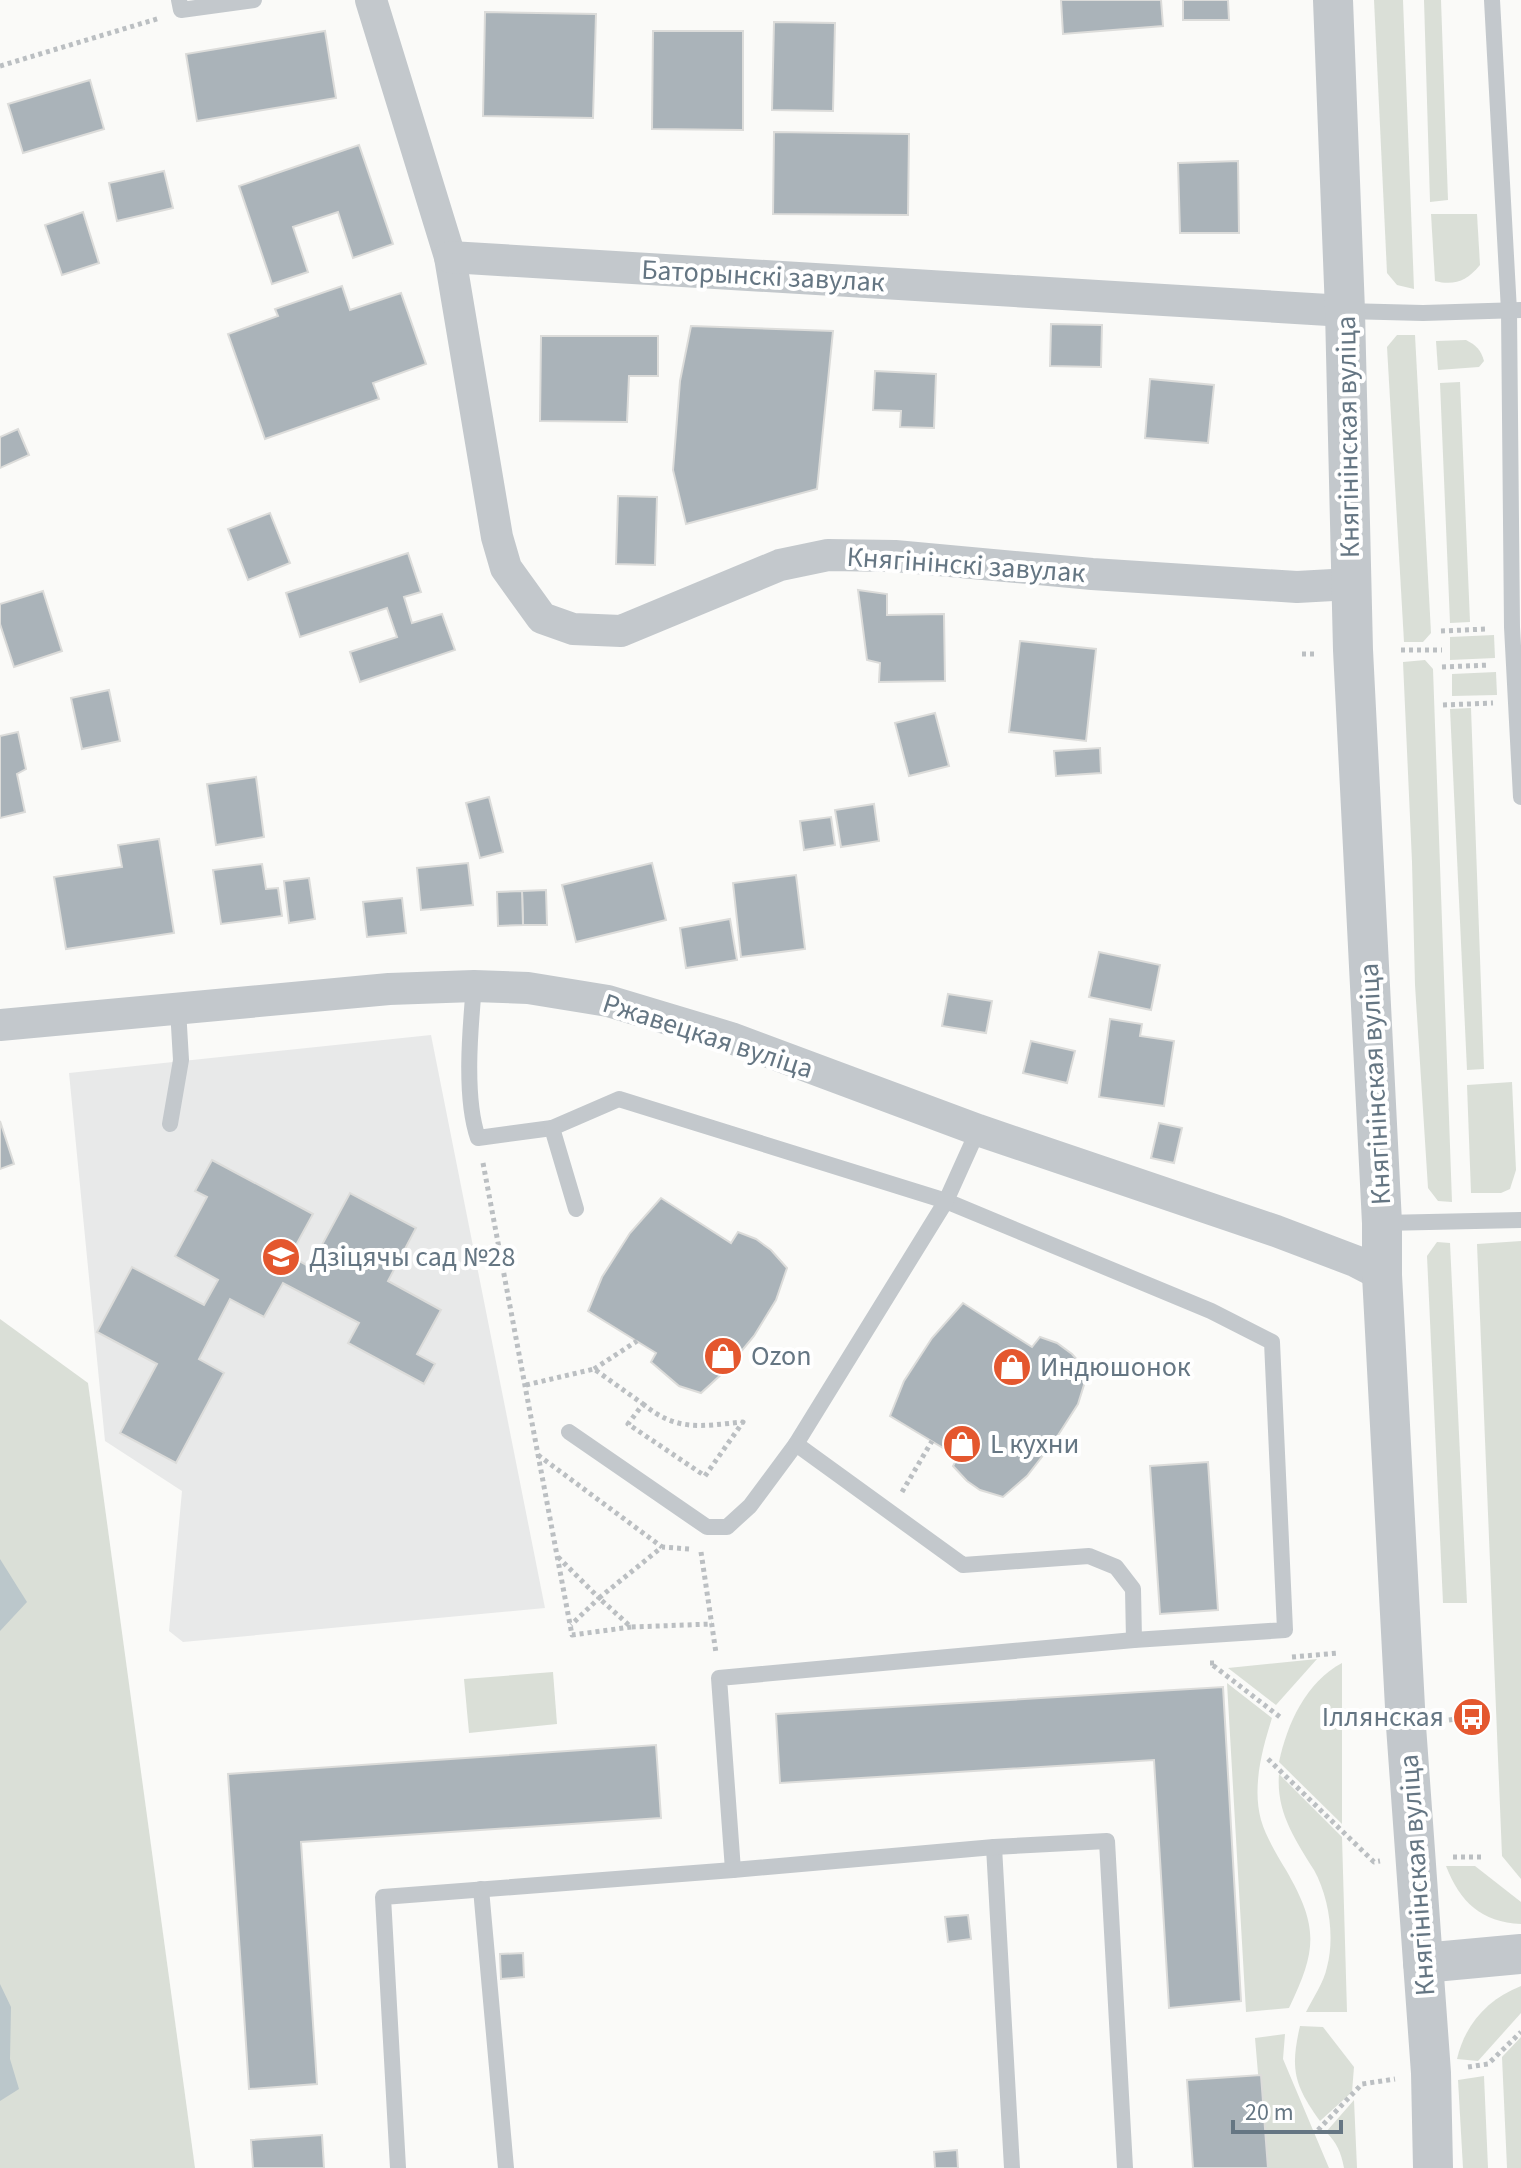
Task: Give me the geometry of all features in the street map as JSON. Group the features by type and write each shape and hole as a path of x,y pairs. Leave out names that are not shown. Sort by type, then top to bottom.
{"street":[{"path":"371,0 450,257"},
{"name":"Княгінінская вуліца","path":"1333,0 1345,311 1351,584 1382,1275 1406,1726 1431,2073 1433,2168"},
{"name":"Баторынскі завулак","path":"450,257 1345,311"},
{"name":"Княгінінскі завулак","path":"450,257 497,537 506,568 542,618 573,629 621,631 780,565 828,555 895,556 1092,574 1297,587 1351,584"},
{"name":"Ржавецкая вуліца","path":"0,1025 389,989 528,988 608,1001 731,1038 978,1130 1276,1231 1355,1261 1382,1275"},
{"path":"1423,1963 1521,1954"}],"lane":[{"path":"180,5 254,0"},
{"path":"1492,0 1515,311 1512,627 1521,797"},
{"path":"1345,311 1515,311"},
{"path":"474,986 470,1022 471,1119 478,1138 552,1128 619,1099 946,1201 1211,1311 1272,1342 1285,1630 1134,1640 719,1678 733,1870"},
{"path":"170,1124 181,1060 178,1009"},
{"path":"552,1128 576,1209"},
{"path":"569,1432 707,1527 727,1527 750,1506 796,1444 946,1201 978,1130"},
{"path":"1382,1223 1521,1220"},
{"path":"796,1444 963,1565 1089,1556 1116,1567 1133,1589 1134,1640"},
{"path":"398,2168 383,1897 994,1847 1107,1841 1125,2168"},
{"path":"994,1847 1012,2168"},
{"path":"481,1889 506,2168"}],"path":[{"path":"0,66 164,17 180,5"},
{"path":"1441,631 1501,629"},
{"path":"1401,650 1442,650"},
{"path":"1302,654 1318,654"},
{"path":"1442,667 1502,664"},
{"path":"1443,705 1503,702"},
{"path":"478,1138 572,1635 631,1627 712,1624"},
{"path":"526,1385 594,1369 637,1341"},
{"path":"594,1369 643,1404 659,1417 673,1423 698,1427 743,1422 705,1476 628,1424 643,1404"},
{"path":"912,1500 901,1492 932,1441"},
{"path":"538,1455 662,1547 701,1549 719,1678"},
{"path":"570,1626 662,1547"},
{"path":"557,1557 631,1627"},
{"path":"1282,1658 1339,1653"},
{"path":"1224,1662 1210,1663 1280,1717"},
{"path":"1268,1759 1357,1845"}],"shaded area":[{"path":"1374,0 1403,0 1414,289 1397,285 1387,273"},
{"path":"1424,0 1441,0 1448,200 1430,202"},
{"path":"1431,214 1477,214 1480,265 1465,278 1448,283 1435,281"},
{"path":"1397,335 1415,335 1431,633 1423,642 1404,642 1387,347"},
{"path":"1466,340 1481,354 1484,361 1479,367 1438,370 1436,341"},
{"path":"1460,382 1470,622 1450,623 1440,383"},
{"path":"1494,635 1495,658 1450,660 1450,637"},
{"path":"1425,660 1433,669 1452,1202 1438,1201 1428,1188 1415,985 1403,662"},
{"path":"1496,672 1497,695 1452,696 1452,674"},
{"path":"1471,708 1484,1069 1467,1070 1450,709"},
{"name":"Дзіцячы сад №28","path":"431,1035 545,1608 183,1642 169,1631 182,1491 105,1441 69,1073"},
{"path":"1512,1082 1516,1170 1510,1189 1501,1193 1471,1193 1467,1085"},
{"path":"1521,1241 1521,1879 1502,1856 1477,1244"},
{"path":"1437,1242 1450,1243 1467,1603 1443,1603 1427,1256"},
{"path":"0,1319 88,1383 195,2168 0,2168"},
{"path":"0,1559 27,1602 0,1631"},
{"path":"1317,1659 1276,1705 1228,1668"},
{"path":"1342,1663 1342,1824 1279,1762 1287,1733 1300,1705 1318,1681"},
{"path":"553,1672 557,1724 469,1733 464,1679"},
{"path":"1227,1683 1272,1718 1259,1769 1258,1807 1266,1833 1304,1907 1310,1939 1305,1970 1289,2008 1246,2012"},
{"path":"1279,1774 1342,1837 1347,2012 1306,2012 1327,1967 1329,1917 1319,1881 1284,1813"},
{"path":"1446,1866 1475,1866 1521,1902 1521,1924 1494,1919 1474,1908 1458,1890"},
{"path":"0,1984 11,2007 10,2059 19,2089 0,2101"},
{"path":"1521,1986 1521,2013 1478,2061 1457,2059 1466,2035 1480,2014 1498,1998"},
{"path":"1300,2026 1323,2027 1354,2067 1352,2092 1320,2121 1304,2097 1296,2076 1295,2054"},
{"path":"1285,2034 1283,2059 1329,2168 1266,2168 1255,2038"},
{"path":"1521,2037 1521,2168 1507,2168 1502,2057"},
{"path":"1484,2076 1488,2168 1463,2168 1458,2080"},
{"path":"1354,2100 1357,2168 1344,2168 1338,2148 1326,2132"}],"building":[{"path":"1061,0 1161,0 1163,26 1063,34"},
{"path":"1183,0 1228,0 1229,20 1183,20"},
{"path":"485,12 596,14 593,118 483,116"},
{"path":"774,22 835,23 833,111 772,110"},
{"path":"325,31 336,98 197,121 186,54"},
{"path":"653,31 743,31 743,130 652,129"},
{"path":"90,80 104,129 23,153 8,104"},
{"path":"774,132 909,134 908,215 773,214"},
{"path":"359,145 393,244 353,258 338,212 293,227 308,272 272,284 239,186"},
{"path":"1238,161 1239,233 1180,233 1178,163"},
{"path":"164,171 173,208 117,221 109,183"},
{"path":"83,212 99,263 62,275 45,225"},
{"path":"342,286 350,310 401,293 426,364 373,383 379,399 265,439 228,334 278,316 275,309"},
{"path":"1051,324 1102,325 1101,367 1050,366"},
{"path":"691,326 833,331 817,489 686,524 673,470 680,381"},
{"path":"541,336 658,336 658,376 629,376 627,422 540,421"},
{"path":"875,371 936,374 934,428 900,427 901,411 873,410"},
{"path":"1150,379 1214,385 1208,443 1145,438"},
{"path":"18,429 29,455 0,468 0,437"},
{"path":"618,496 657,497 655,565 616,564"},
{"path":"270,513 290,563 248,580 228,529"},
{"path":"408,553 421,592 404,597 412,623 442,614 455,650 360,682 350,652 397,637 387,608 300,637 286,593"},
{"path":"858,590 887,594 887,615 944,614 945,681 879,682 880,663 867,660"},
{"path":"43,591 62,651 14,667 0,624 0,604"},
{"path":"1020,641 1096,649 1086,741 1009,732"},
{"path":"109,690 120,741 82,749 71,698"},
{"path":"935,713 949,766 909,776 895,723"},
{"path":"18,732 26,769 17,774 25,812 0,818 0,736"},
{"path":"1100,748 1101,773 1056,776 1054,751"},
{"path":"256,777 264,837 216,845 207,784"},
{"path":"489,797 503,852 480,858 466,803"},
{"path":"874,804 879,841 841,847 835,810"},
{"path":"831,817 835,845 804,850 800,821"},
{"path":"159,839 174,933 66,949 54,877 122,867 118,845"},
{"path":"468,863 473,905 421,910 417,868"},
{"path":"652,863 666,920 576,942 562,885"},
{"path":"262,864 266,889 278,888 282,916 221,924 213,870"},
{"path":"796,875 805,949 741,957 733,883"},
{"path":"309,878 315,919 289,923 284,881"},
{"path":"546,890 547,925 523,925 522,891"},
{"path":"522,891 523,925 498,926 497,892"},
{"path":"402,898 406,933 367,937 363,902"},
{"path":"730,919 737,960 686,968 680,928"},
{"path":"1099,952 1160,965 1151,1010 1089,997"},
{"path":"948,994 992,1001 986,1033 942,1026"},
{"path":"1110,1019 1142,1024 1140,1036 1174,1041 1164,1106 1099,1097"},
{"path":"1031,1041 1075,1051 1067,1083 1023,1073"},
{"path":"0,1121 14,1164 0,1169"},
{"path":"1159,1123 1182,1128 1174,1163 1151,1158"},
{"path":"212,1160 313,1214 290,1256 310,1267 350,1193 416,1228 388,1281 441,1310 417,1354 435,1364 424,1384 348,1343 359,1323 283,1283 264,1317 230,1299 199,1359 224,1373 176,1463 120,1433 157,1364 97,1332 132,1267 204,1305 218,1280 175,1256 207,1197 195,1191"},
{"path":"661,1198 731,1243 738,1232 756,1239 787,1268 776,1300 754,1336 725,1371 701,1393 679,1386 651,1362 656,1353 588,1311 602,1277 630,1233"},
{"path":"963,1303 1032,1347 1040,1337 1057,1343 1088,1372 1078,1404 1055,1440 1027,1476 1003,1497 980,1490 967,1481 953,1466 958,1457 890,1416 904,1381 932,1338"},
{"path":"1208,1462 1218,1610 1160,1614 1150,1466"},
{"path":"1223,1687 1241,2001 1169,2008 1154,1760 780,1783 776,1714"},
{"path":"656,1745 661,1818 301,1842 317,2084 249,2089 228,1774"},
{"path":"968,1915 971,1939 948,1942 945,1917"},
{"path":"523,1953 524,1977 501,1979 500,1954"},
{"path":"1261,2075 1268,2168 1193,2168 1187,2080"},
{"path":"322,2135 324,2168 253,2168 251,2140"},
{"path":"957,2150 958,2168 935,2168 934,2152"}],"place":[{"name":"Дзіцячы сад №28","path":"281,1257"},
{"name":"Ozon","path":"723,1356"},
{"name":"Индюшонок","path":"1012,1367"},
{"name":"L кухни","path":"962,1444"},
{"name":"Іллянская","path":"1472,1717"}]}
